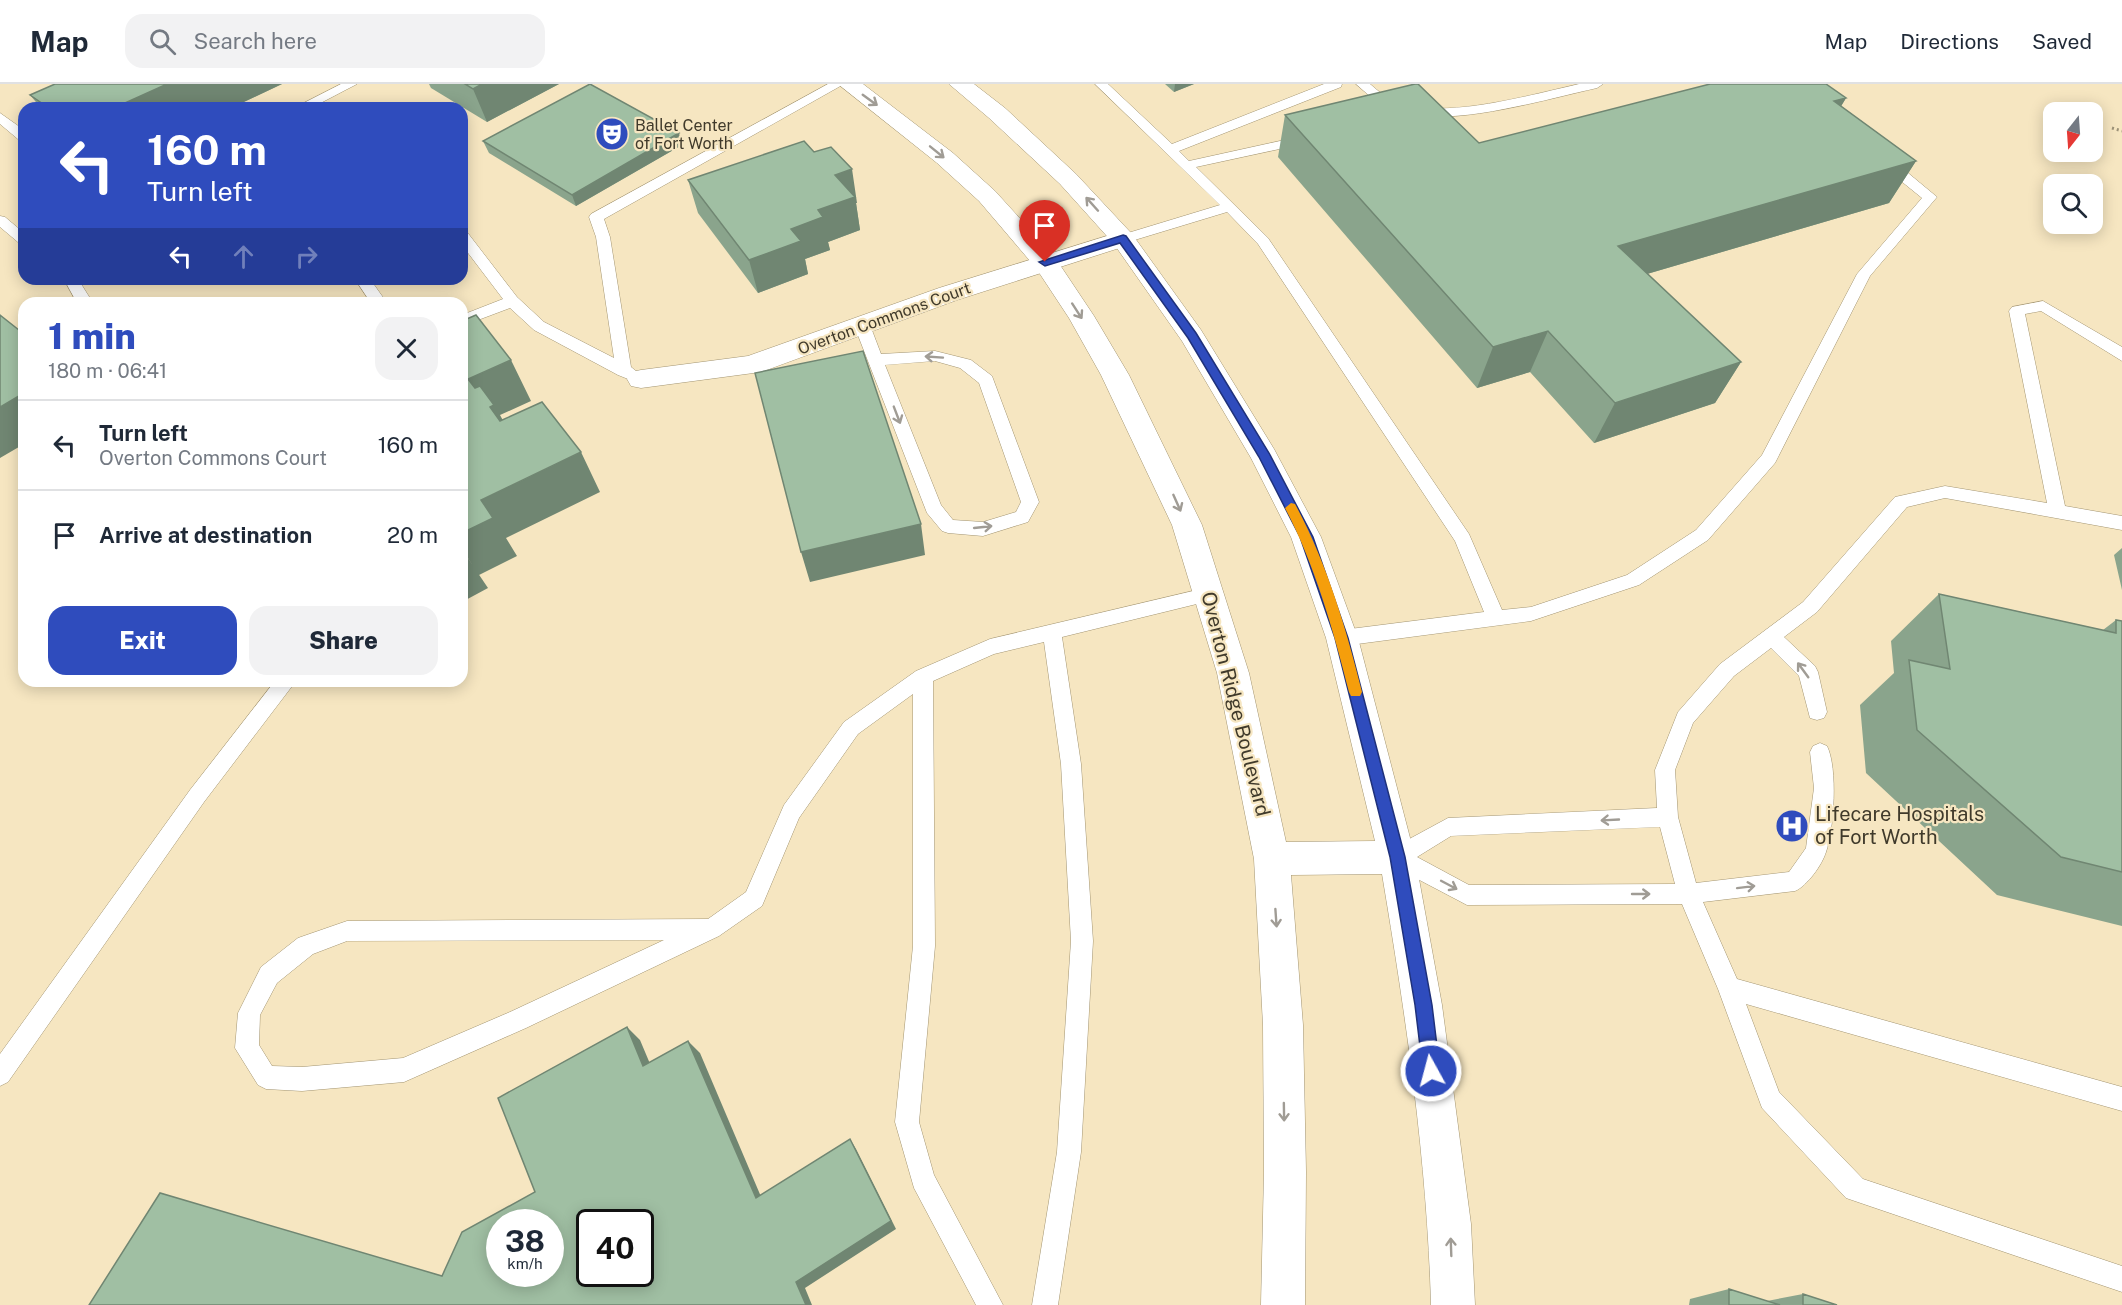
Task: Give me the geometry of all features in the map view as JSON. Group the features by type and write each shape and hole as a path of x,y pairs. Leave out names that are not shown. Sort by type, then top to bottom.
{"street":[{"name":"Overton Ridge Boulevard","path":"849,84 954,165 987,196 1045,262 1115,375 1153,450 1187,525 1210,594 1235,684 1272,859 1283,1024 1285,1172 1283,1305"},
{"path":"960,84 998,113 1068,179 1123,239 1192,336 1264,456 1306,537 1342,638 1397,857 1424,1005 1450,1224 1453,1305"},
{"name":"Overton Commons Court","path":"633,375 752,365 1045,262 1123,239"},
{"path":"1272,859 1397,857"}],"lane":[{"path":"314,102 351,84"},
{"path":"633,375 603,237 596,216 838,84"},
{"path":"1101,84 1188,165 1263,241 1463,539 1496,619"},
{"path":"1171,149 1336,84"},
{"path":"1362,84 1400,108 1432,113 1496,106 1598,84"},
{"path":"1373,117 1400,108"},
{"path":"0,117 18,131"},
{"path":"1188,165 1322,135"},
{"path":"1342,638 1531,614 1633,580 1702,535 1769,459 1864,274 1930,197 1869,148"},
{"path":"1123,239 1230,207"},
{"path":"0,220 18,235"},
{"path":"468,243 512,300 539,326 633,375"},
{"path":"468,318 512,300"},
{"path":"2057,512 2017,311 2043,306 2122,356"},
{"path":"862,325 933,508 948,526 983,529 1022,517 1030,502 986,380 966,364 935,356 876,360"},
{"path":"2122,524 1946,492 1901,502 1809,607 1727,670 1685,718 1665,770 1668,817 1688,894 1729,988 1770,1100 1855,1189 2122,1279"},
{"path":"711,929 347,931 306,946 269,975 249,1013 247,1048 266,1077 302,1079 404,1070 518,1020 711,929 754,899 791,812 851,728 923,677 990,647 1210,594"},
{"path":"1045,1305 1069,1152 1082,941 1071,764 1052,632"},
{"path":"1772,637 1808,672 1817,712"},
{"path":"923,677 924,946 907,1122 923,1179 990,1305"},
{"path":"0,1074 197,796 281,687"},
{"path":"1397,857 1467,895 1688,894 1795,881 1816,851 1824,788 1820,752"},
{"path":"1397,857 1448,827 1668,817"},
{"path":"1729,988 2122,1099"}],"path":[{"path":"2112,128 2122,131"}],"building":[{"path":"55,84 167,84 127,102 40,102 30,95"},
{"path":"465,84 482,84 473,89"},
{"path":"590,84 679,133 572,195 483,141"},
{"path":"1418,84 1479,143 1710,84 1826,84 1846,98 1834,101 1916,161 1618,246 1741,362 1615,403 1548,331 1493,347 1285,115"},
{"path":"804,141 814,152 831,147 852,169 835,175 855,197 818,210 823,217 791,229 801,241 749,260 688,180"},
{"path":"0,315 18,329 18,396 0,407"},
{"path":"476,315 511,360 468,379 468,318"},
{"path":"863,351 921,524 801,552 755,373"},
{"path":"468,379 475,388 480,386 494,405 490,407 500,421 542,402 581,452 481,500 493,518 468,530"},
{"path":"1939,594 2116,633 2116,620 2122,621 2122,872 2061,857 1917,730 1909,660 1950,669"},
{"path":"627,1027 643,1066 688,1041 756,1198 850,1139 891,1221 796,1282 806,1305 89,1305 160,1193 442,1276 462,1232 486,1219 486,1287 564,1287 564,1209 504,1209 535,1192 498,1098"},
{"path":"1729,1289 1780,1305 1729,1305"},
{"path":"1803,1294 1837,1305 1803,1305"}],"slow traffic":[{"path":"1291,508 1306,537 1342,638 1355,692"}],"place":[{"name":"Ballet Center of Fort Worth","path":"612,134"},
{"name":"Lifecare Hospitals of Fort Worth","path":"1792,826"}],"route":[{"path":"1045,262 1123,239 1192,336 1264,456 1306,537 1342,638 1397,857 1424,1005 1431,1071"}]}
